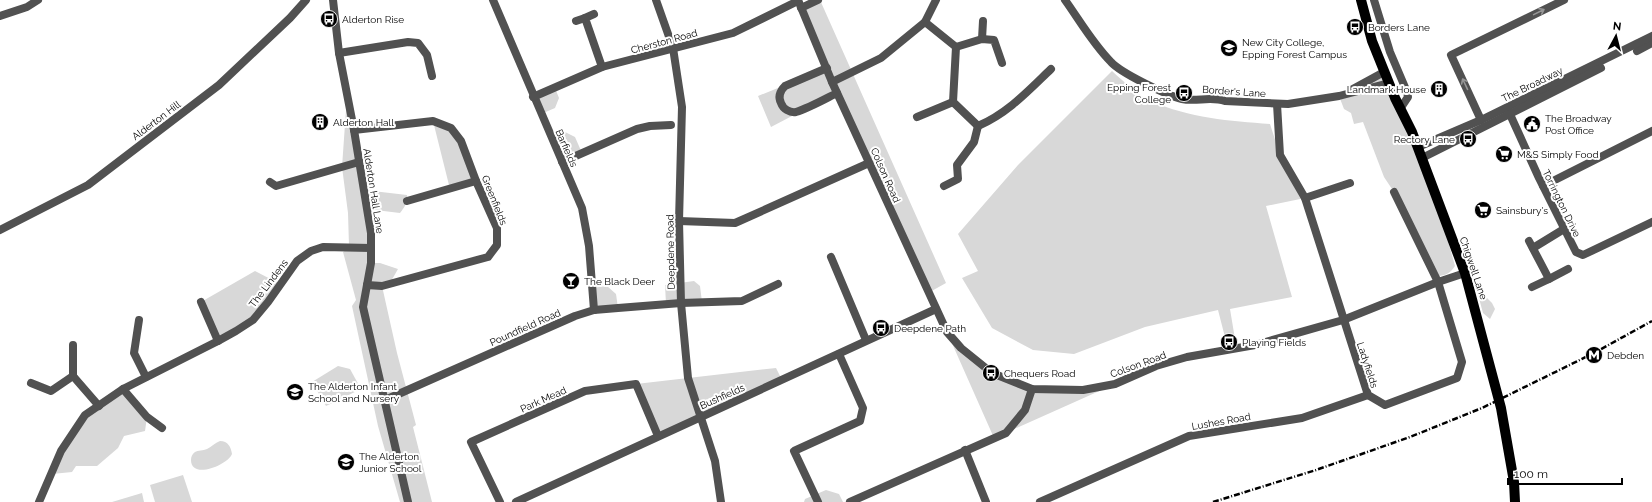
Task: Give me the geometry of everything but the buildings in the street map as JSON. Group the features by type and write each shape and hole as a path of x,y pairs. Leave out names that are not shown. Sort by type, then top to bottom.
{"main road":[{"path":"1361,0 1372,41 1384,72"},
{"name":"Chigwell Lane","path":"1384,72 1400,109 1410,126 1465,273 1501,408 1514,482 1520,502"},
{"name":"Chigwell Lane","path":"1514,482 1515,502"}],"street":[{"path":"0,16 27,7 38,0"},
{"name":"Alderton Hill","path":"0,230 88,185 219,85 290,18 306,0"},
{"name":"Alderton Hall Lane","path":"333,0 339,53 354,130 371,233 371,248 363,307 408,502"},
{"name":"Barfields","path":"493,0 533,97 582,208 589,246 594,310"},
{"name":"Deepdene Road","path":"656,0 673,48 682,106 678,221 681,303 688,378 715,460 721,502"},
{"name":"Cherston Road","path":"533,97 602,67 733,33 799,3 818,0"},
{"path":"832,82 881,58 925,22 936,0"},
{"name":"Border's Lane","path":"1065,0 1097,46 1112,64 1160,92 1183,99 1217,98 1225,101 1288,104 1368,89 1389,82"},
{"path":"1374,0 1396,68 1408,97 1400,109"},
{"path":"1481,120 1452,55 1564,0"},
{"name":"Colson Road","path":"799,3 832,82 947,332 961,348 992,373 1032,389 1083,390 1115,384 1156,366 1187,357 1255,345 1343,320 1438,282 1465,273"},
{"path":"576,21 594,14"},
{"path":"585,18 602,67"},
{"path":"982,39 983,21"},
{"path":"925,22 956,47"},
{"name":"The Broadway","path":"1422,158 1508,111 1652,36"},
{"path":"956,47 982,39 994,40 1002,64"},
{"path":"339,53 408,42 418,43 427,55 432,76"},
{"name":"The Broadway","path":"1418,147 1481,120 1508,111 1652,43"},
{"path":"956,47 953,102 978,126"},
{"path":"827,68 785,86 781,90 779,98 782,105 788,111 796,112 837,93"},
{"path":"978,126 993,120 1014,105 1051,69"},
{"name":"Border's Lane","path":"1346,93 1384,72"},
{"path":"917,117 953,102"},
{"name":"Ladyfields","path":"1277,104 1280,155 1305,198 1368,395 1385,405 1457,378 1462,362 1438,282 1394,192"},
{"name":"Torrington Drive","path":"1508,111 1576,252 1583,255 1652,222"},
{"name":"Greenfields","path":"354,130 433,121 451,128 461,141 476,181 497,228 497,245 488,257 382,286 367,285"},
{"path":"562,162 637,129 650,126 671,125"},
{"path":"944,186 958,179 957,165 974,142 978,126"},
{"path":"1543,186 1652,131"},
{"path":"270,182 276,186 359,162"},
{"path":"678,221 735,223 869,163"},
{"path":"407,201 476,181"},
{"path":"1305,198 1350,183"},
{"path":"1549,279 1531,244 1564,229"},
{"name":"The Lindens","path":"39,502 42,500 61,451 86,415 123,389 236,332 253,320 297,262 311,250 323,247 371,248"},
{"path":"831,257 866,340"},
{"path":"1532,288 1568,269"},
{"path":"681,303 742,301 778,284"},
{"path":"201,302 218,341"},
{"name":"Poundfield Road","path":"385,400 575,316 594,310 681,303"},
{"name":"Bushfields","path":"516,502 700,416 936,309"},
{"path":"139,320 134,353 146,377"},
{"path":"73,345 73,376 99,406"},
{"path":"818,502 794,451 860,421 863,408 839,354"},
{"path":"31,383 51,391 73,376"},
{"name":"Park Mead","path":"500,502 471,442 585,391 636,384 658,436"},
{"path":"123,389 147,417 162,428"},
{"path":"850,502 1006,433 1025,410 1032,389"},
{"name":"Lushes Road","path":"1040,502 1190,436 1302,418 1368,395"},
{"path":"965,450 986,502"}],"shaded area":[{"path":"820,0 946,283 928,293 837,93 796,112 792,116 771,127 758,96 827,68 801,8"},
{"path":"1112,71 1141,95 1165,107 1210,118 1270,124 1280,155 1305,198 1266,206 1292,297 1230,309 1235,339 1226,341 1218,310 1145,327 1074,354 1033,350 992,328 962,278 978,271 958,234 1018,165"},
{"path":"1384,72 1434,191 1455,266 1450,272 1444,275 1439,276 1394,192 1384,177 1363,122 1354,124 1351,113 1344,109 1339,96"},
{"path":"555,88 559,98 555,108 541,114 533,97"},
{"path":"347,96 364,190 407,195 406,204 400,213 367,209 371,263 380,263 398,269 390,283 382,286 397,353 416,425 413,427 432,502 400,502 378,426 352,306 356,300 343,252 349,246 348,213 342,167"},
{"path":"433,121 451,128 476,181 450,189"},
{"path":"565,132 575,137 582,153 562,162 551,138"},
{"path":"255,271 280,284 253,320 218,341 201,302"},
{"path":"694,281 700,286 702,302 666,304 665,285"},
{"path":"607,286 616,294 618,308 594,310 592,288"},
{"path":"1479,290 1492,303 1495,309 1490,319 1483,313 1477,291"},
{"path":"947,332 992,373 1032,389 1062,390 1115,384 994,438"},
{"path":"338,366 350,369 361,389 326,406 312,382"},
{"path":"776,368 782,380 658,436 636,384"},
{"path":"123,389 147,417 145,431 124,436 118,448 97,466 76,466 72,472 52,474 85,415"},
{"path":"220,441 227,443 230,447 232,454 229,458 210,469 197,469 193,466 191,459 194,453 207,449"},
{"path":"183,475 192,502 155,502 150,485"},
{"path":"826,490 839,494 843,502 804,502 805,499"},
{"path":"142,493 144,502 112,502"}],"railway":[{"path":"1213,502 1316,470 1410,437 1482,408 1594,353 1652,321"}],"place":[{"name":"Alderton Rise","path":"329,19"},
{"name":"Borders Lane","path":"1355,27"},
{"name":"New City College, Epping Forest Campus","path":"1229,48"},
{"name":"Landmark House","path":"1439,89"},
{"name":"Epping Forest College","path":"1184,93"},
{"name":"Alderton Hall","path":"320,122"},
{"name":"The Broadway Post Office","path":"1532,124"},
{"name":"Rectory Lane","path":"1468,139"},
{"name":"M&S Simply Food","path":"1504,154"},
{"name":"Sainsbury's","path":"1483,210"},
{"name":"The Black Deer","path":"571,281"},
{"name":"Deepdene Path","path":"881,328"},
{"name":"Playing Fields","path":"1229,342"},
{"name":"Debden","path":"1594,355"},
{"name":"Chequers Road","path":"991,373"},
{"name":"The Alderton Infant School and Nursery","path":"295,392"},
{"name":"The Alderton Junior School","path":"346,462"}]}
